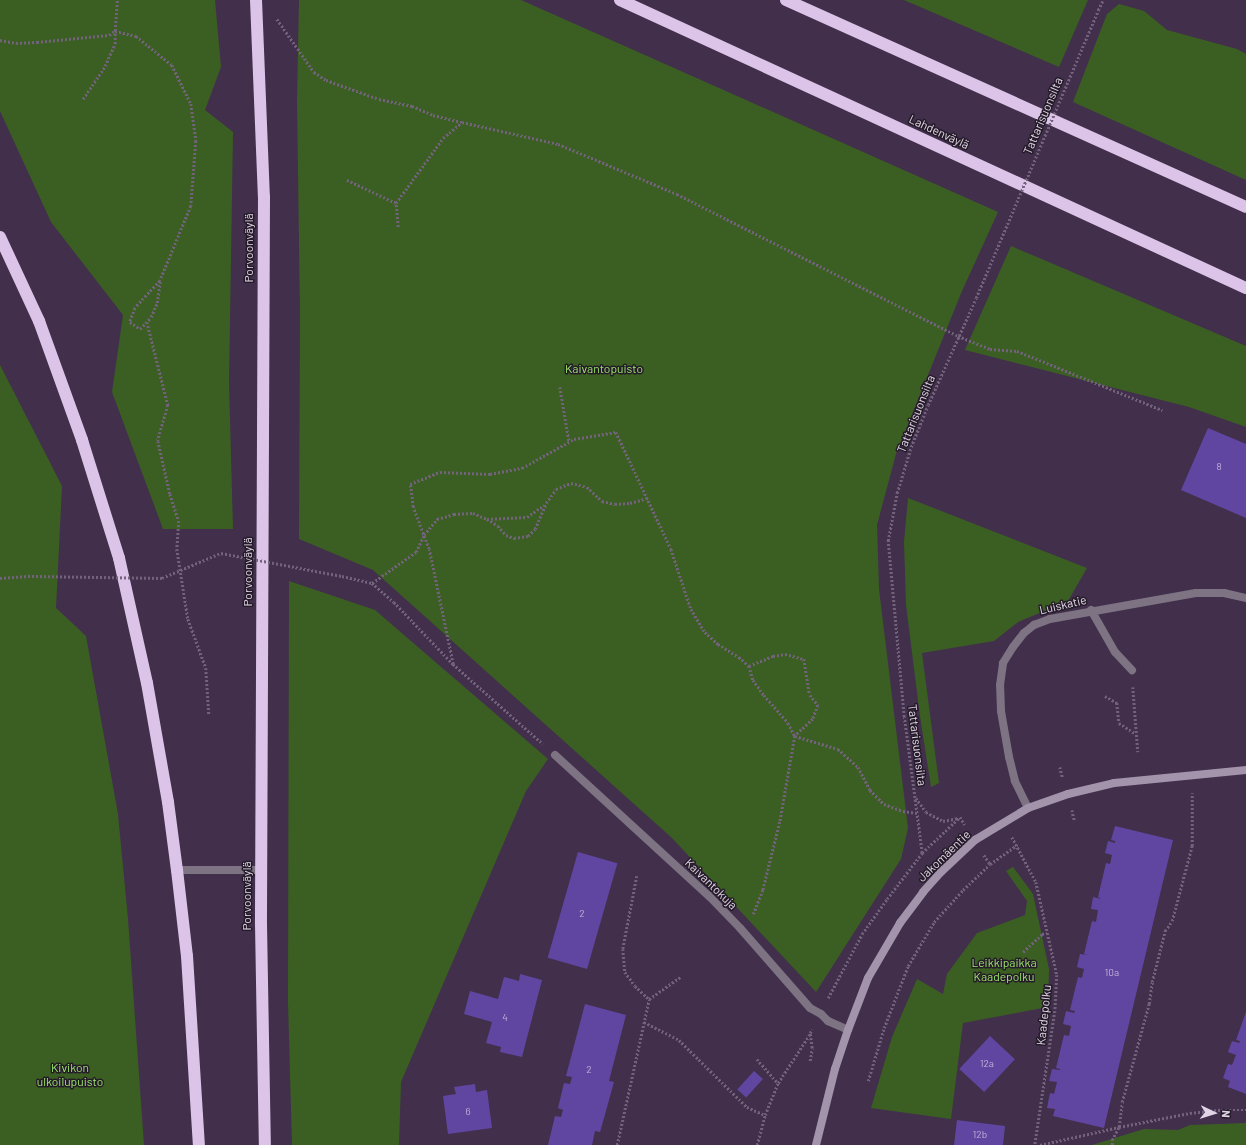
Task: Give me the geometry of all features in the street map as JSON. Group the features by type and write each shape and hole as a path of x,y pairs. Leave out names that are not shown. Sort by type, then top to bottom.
{"highway":[{"name":"Porvoonväylä","path":"256,0 264,197 261,870 265,1145"},
{"name":"Lahdenväylä","path":"620,0 1246,288"},
{"path":"786,0 1246,207"},
{"path":"0,237 39,321 82,440 119,558 147,683 168,802 187,956 199,1145"}],"street":[{"name":"Luiskatie","path":"1028,808 1015,781 1008,751 1001,711 1000,685 1003,663 1013,647 1034,625 1050,619 1091,610 1196,593 1224,593 1246,598"},
{"path":"1091,610 1115,652 1132,670"},
{"name":"Kaivantokuja","path":"555,755 709,896 740,928 810,1008 821,1014 828,1021 848,1030"},
{"name":"Jakomäentie","path":"816,1145 835,1069 868,978 900,923 923,892 941,872 976,840 1028,808 1068,794 1114,783 1246,770"},
{"path":"177,870 261,870"}],"path":[{"path":"84,99 105,66 115,44 117,0"},
{"name":"Tattarisuonsilta","path":"922,852 904,717 888,541 897,493 911,447 1103,0"},
{"path":"273,12 314,72 326,80 379,99 412,106 433,115 558,144 677,194 958,336 990,349 1017,351 1162,410"},
{"path":"0,40 16,43 37,42 92,37 109,34 115,31 136,36 172,65 191,104 196,141 190,206 160,281 157,303 151,317 140,328 130,322 135,308 160,281"},
{"path":"398,227 396,203 443,138 462,122"},
{"path":"347,180 396,203"},
{"path":"147,321 168,405 158,441 170,494 179,521 177,549 188,619 206,668 209,714"},
{"path":"560,388 569,441"},
{"path":"453,664 424,535 419,526 413,507 410,484 440,472 490,474 522,468 574,439 616,432 671,549 691,609 704,632 749,666 753,680 779,714 788,723 795,736 838,749 858,767 870,790 884,804 918,813"},
{"path":"487,519 527,516 537,511 546,503 556,490 571,483 587,487 602,501 615,504 630,503 648,498"},
{"path":"372,583 416,552 424,535 437,519 454,514 473,513 498,526 506,535 514,538 528,536 535,529 546,503"},
{"path":"0,578 32,576 162,578 221,553 372,583 394,602 453,664 555,755"},
{"path":"740,928 751,921 763,890 780,822 795,736 813,719 818,705 810,695 804,659 785,654 773,656 749,666"},
{"path":"1105,696 1117,703 1119,722 1137,734"},
{"path":"1133,708 1138,752"},
{"path":"1112,1145 1112,1140 1119,1127 1122,1102 1149,1004 1154,974 1165,931 1172,921 1192,846 1192,798 1189,775"},
{"path":"758,1145 765,1115 778,1082 821,1014 832,987 862,934 922,852 960,818 943,821 926,812 915,797"},
{"name":"Kaadepolku","path":"868,1080 884,1028 908,966 934,922 962,890 990,864 1017,845 1036,882 1057,974 1055,1011 1035,1145"},
{"path":"637,876 623,949 625,972 635,986 649,999"},
{"path":"1023,952 1042,934 1047,932"},
{"path":"618,1145 649,999 681,977"},
{"path":"644,1022 679,1040 747,1107 765,1115"},
{"path":"810,1033 812,1048 810,1061"},
{"path":"757,1059 778,1082"},
{"path":"1040,1145 1190,1113 1221,1110 1246,1110"}],"green space":[{"path":"0,0 215,0 221,67 205,110 233,132 229,383 233,529 163,529 112,392 123,315 51,222 0,111"},
{"name":"Kaivantopuisto","path":"299,0 521,0 998,212 962,291 896,454 877,525 879,589 908,828 901,859 816,992 672,838 373,570 299,539 300,314 297,100"},
{"path":"904,0 1088,0 1059,67"},
{"path":"1119,4 1144,11 1167,30 1237,49 1246,54 1246,180 1073,102 1107,14"},
{"path":"1011,246 1246,346 1246,427 1189,407 965,350"},
{"name":"Kivikon ulkoilupuisto","path":"0,365 62,486 56,608 86,636 118,814 128,919 144,1145 0,1145"},
{"path":"908,498 1087,568 1068,601 1018,622 994,641 922,653 939,783 931,787 920,716 906,605 904,542"},
{"path":"289,581 375,610 548,759 526,791 401,1082 399,1145 292,1145 288,1002"},
{"name":"Leikkipaikka Kaadepolku","path":"1013,867 1033,894 1049,969 1048,1007 963,1023 951,1119 871,1108 892,1037 917,979 943,994 947,974 977,933 1025,915 1027,901 1006,871"},
{"path":"1246,1123 1246,1145 1092,1145 1144,1129 1178,1130 1190,1125"}],"building":[{"path":"1208,428 1246,444 1246,518 1181,490"},
{"path":"1115,826 1173,840 1104,1128 1053,1116 1055,1109 1047,1108 1050,1093 1054,1094 1057,1082 1049,1081 1052,1069 1060,1070 1056,1068 1064,1035 1069,1036 1071,1026 1063,1024 1066,1011 1074,1013 1075,1011 1070,1010 1078,977 1082,978 1084,969 1077,967 1080,954 1088,955 1084,954 1092,921 1096,922 1098,910 1091,909 1093,897 1101,899 1098,897 1106,863 1110,864 1112,855 1105,853 1108,841 1115,843 1115,841 1111,840"},
{"path":"578,852 617,863 587,969 548,958"},
{"path":"520,974 542,980 522,1057 500,1052 501,1047 486,1043 492,1022 464,1014 470,991 498,999 504,977 519,981"},
{"path":"585,1004 626,1015 609,1081 614,1082 600,1132 595,1131 592,1145 548,1145 555,1116 561,1117 563,1110 558,1108 564,1083 570,1084 572,1077 566,1076"},
{"path":"1246,1012 1246,1094 1228,1087 1230,1081 1223,1078 1228,1064 1232,1065 1236,1055 1228,1052 1232,1041 1239,1043 1240,1041 1236,1040"},
{"path":"990,1036 1015,1059 984,1092 959,1069"},
{"path":"754,1071 763,1079 746,1098 737,1090"},
{"path":"475,1084 476,1092 487,1090 492,1128 448,1134 443,1096 456,1094 454,1087"},
{"path":"957,1120 1005,1126 1003,1145 954,1145"}]}
